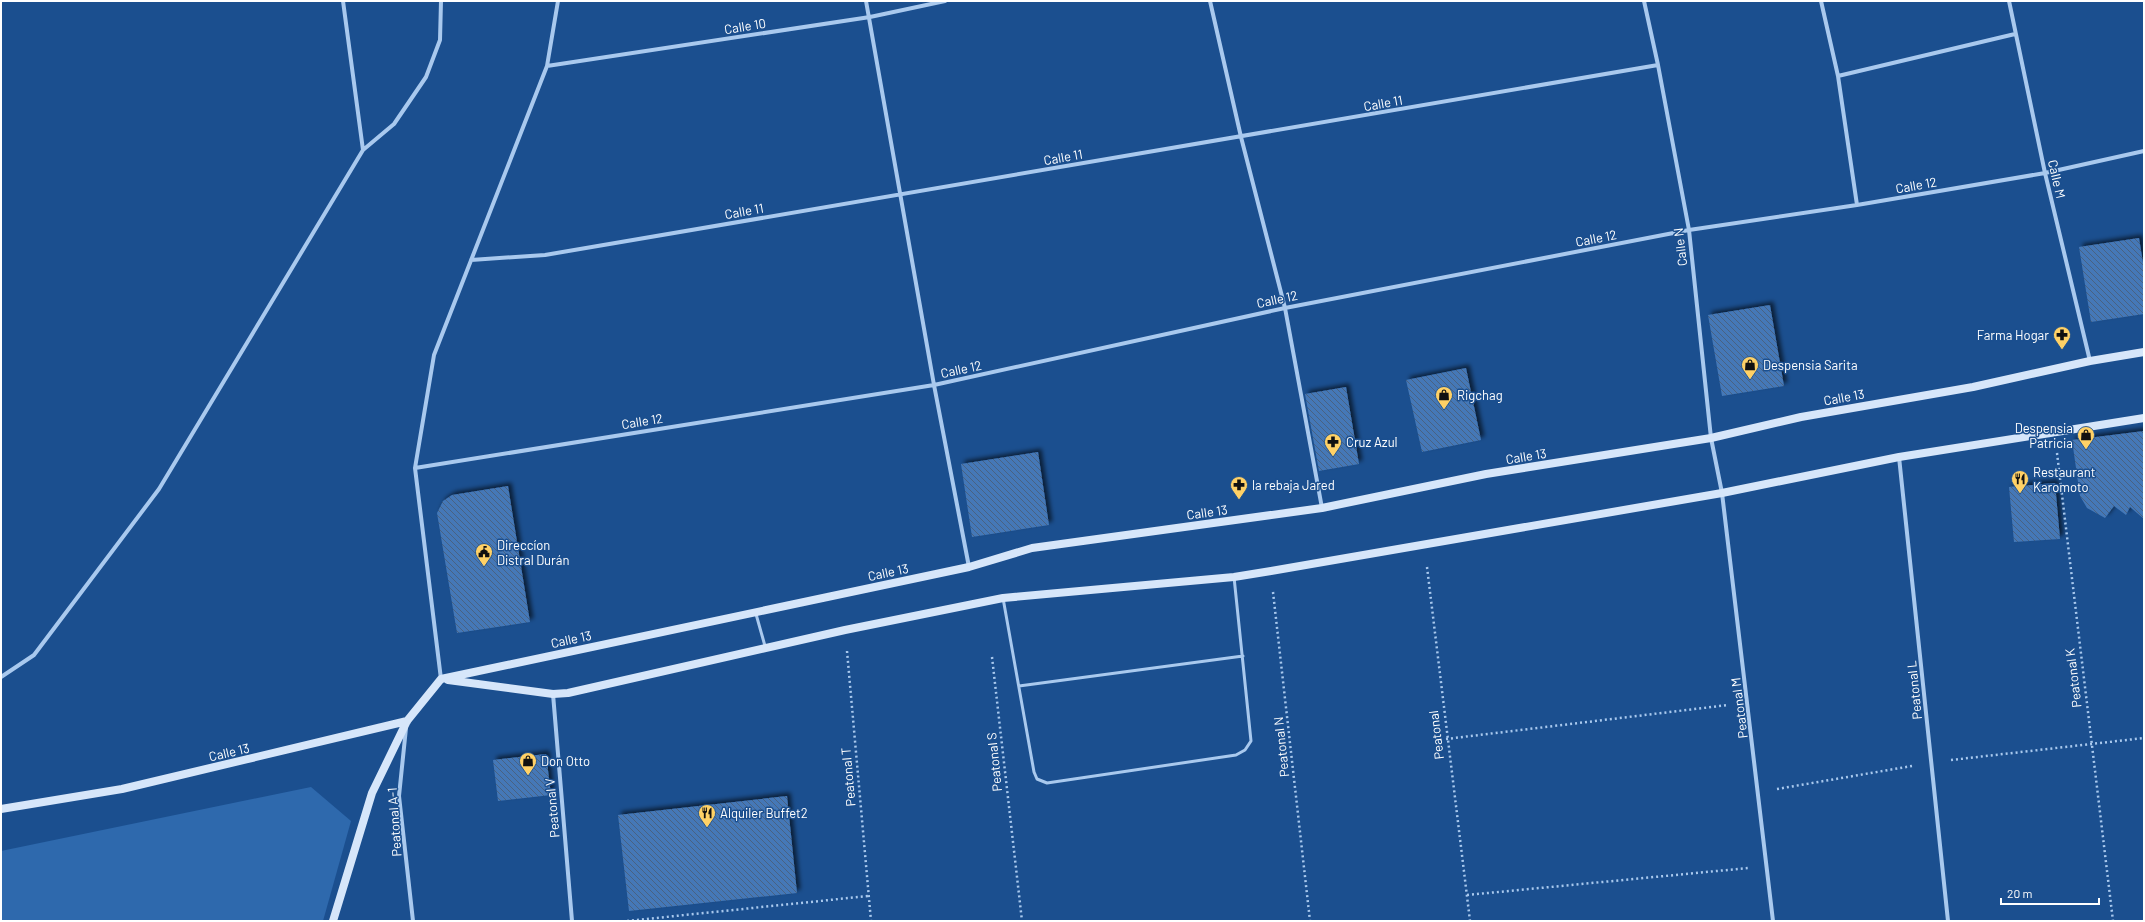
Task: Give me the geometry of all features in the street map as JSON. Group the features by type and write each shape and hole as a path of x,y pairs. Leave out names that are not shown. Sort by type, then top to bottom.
{"street":[{"path":"343,1 362,150"},
{"path":"1,677 34,655 159,489 362,150 394,124 426,77 440,40 441,1"},
{"path":"334,921 372,793 406,721 441,679 415,468 434,355 547,66 558,1"},
{"path":"866,1 934,385 970,567"},
{"name":"Calle 10","path":"547,66 870,17 945,1"},
{"path":"1210,1 1241,137 1285,308 1322,508"},
{"name":"Calle N","path":"1644,1 1658,65 1689,230 1711,438 1722,493"},
{"path":"1821,1 1838,76 1857,205"},
{"name":"Calle M","path":"2009,1 2045,173 2090,361"},
{"path":"1838,76 2015,34"},
{"name":"Calle 11","path":"471,260 545,255 1658,65"},
{"name":"Calle 12","path":"415,468 934,385 1285,308 1689,230 1857,205 2045,173 2144,151"},
{"name":"Calle 13","path":"441,679 621,640 756,614 970,567 1032,548 1322,508 1486,474 1711,438 1800,417 1973,387 2090,361 2144,352"},
{"path":"441,679 553,694 568,693 845,630 1003,598 1234,577 1271,572 1722,493 1899,457 2144,418"},
{"name":"Peatonal L","path":"1899,457 1948,921"},
{"name":"Peatonal M","path":"1722,493 1773,921"},
{"name":"Peatonal V","path":"553,694 572,921"},
{"name":"Calle 13","path":"1,809 122,789 406,721"},
{"name":"Peatonal A-1","path":"406,721 400,796 413,921"}],"lane":[{"path":"1003,598 1034,772 1037,779 1047,783 1236,755 1245,750 1250,741 1243,656 1234,577"},
{"path":"756,614 766,648"},
{"path":"1019,686 1243,656"}],"path":[{"name":"Peatonal K","path":"2055,433 2113,921"},
{"name":"Peatonal","path":"1424,546 1446,739 1470,921"},
{"name":"Peatonal N","path":"1271,572 1310,921"},
{"name":"Peatonal T","path":"845,630 871,921"},
{"name":"Peatonal S","path":"991,649 1022,921"},
{"path":"1446,739 1748,703"},
{"path":"1466,895 1767,866"},
{"path":"627,921 868,896"}],"shaded area":[{"path":"311,787 351,821 323,921 1,921 1,851"}],"building":[{"path":"2139,238 2144,269 2144,314 2091,322 2079,247"},
{"path":"1770,305 1784,386 1722,396 1708,315"},
{"name":"Rigchag","path":"1466,368 1481,440 1422,452 1406,380"},
{"path":"1346,387 1359,464 1319,471 1305,394"},
{"path":"2144,431 2144,519 2130,507 2126,515 2114,506 2105,518 2087,508 2080,496 2072,440"},
{"path":"1038,452 1049,525 972,537 961,464"},
{"path":"2055,483 2060,539 2014,542 2009,487"},
{"name":"Direccíon Distral Durán","path":"508,486 530,622 457,633 437,513 443,501 452,495"},
{"path":"546,754 551,795 498,801 493,760"},
{"path":"787,796 797,893 629,911 618,815"}],"place":[{"name":"Farma Hogar","path":"2062,350"},
{"name":"Despensia Sarita","path":"1750,380"},
{"name":"Rigchag","path":"1444,410"},
{"name":"Despensia Patricia","path":"2086,450"},
{"name":"Cruz Azul","path":"1333,457"},
{"name":"Restaurant Karomoto","path":"2020,494"},
{"name":"la rebaja Jared","path":"1239,500"},
{"name":"Direccíon Distral Durán","path":"484,567"},
{"name":"Don Otto","path":"528,776"},
{"name":"Alquiler Buffet2","path":"707,828"}]}
